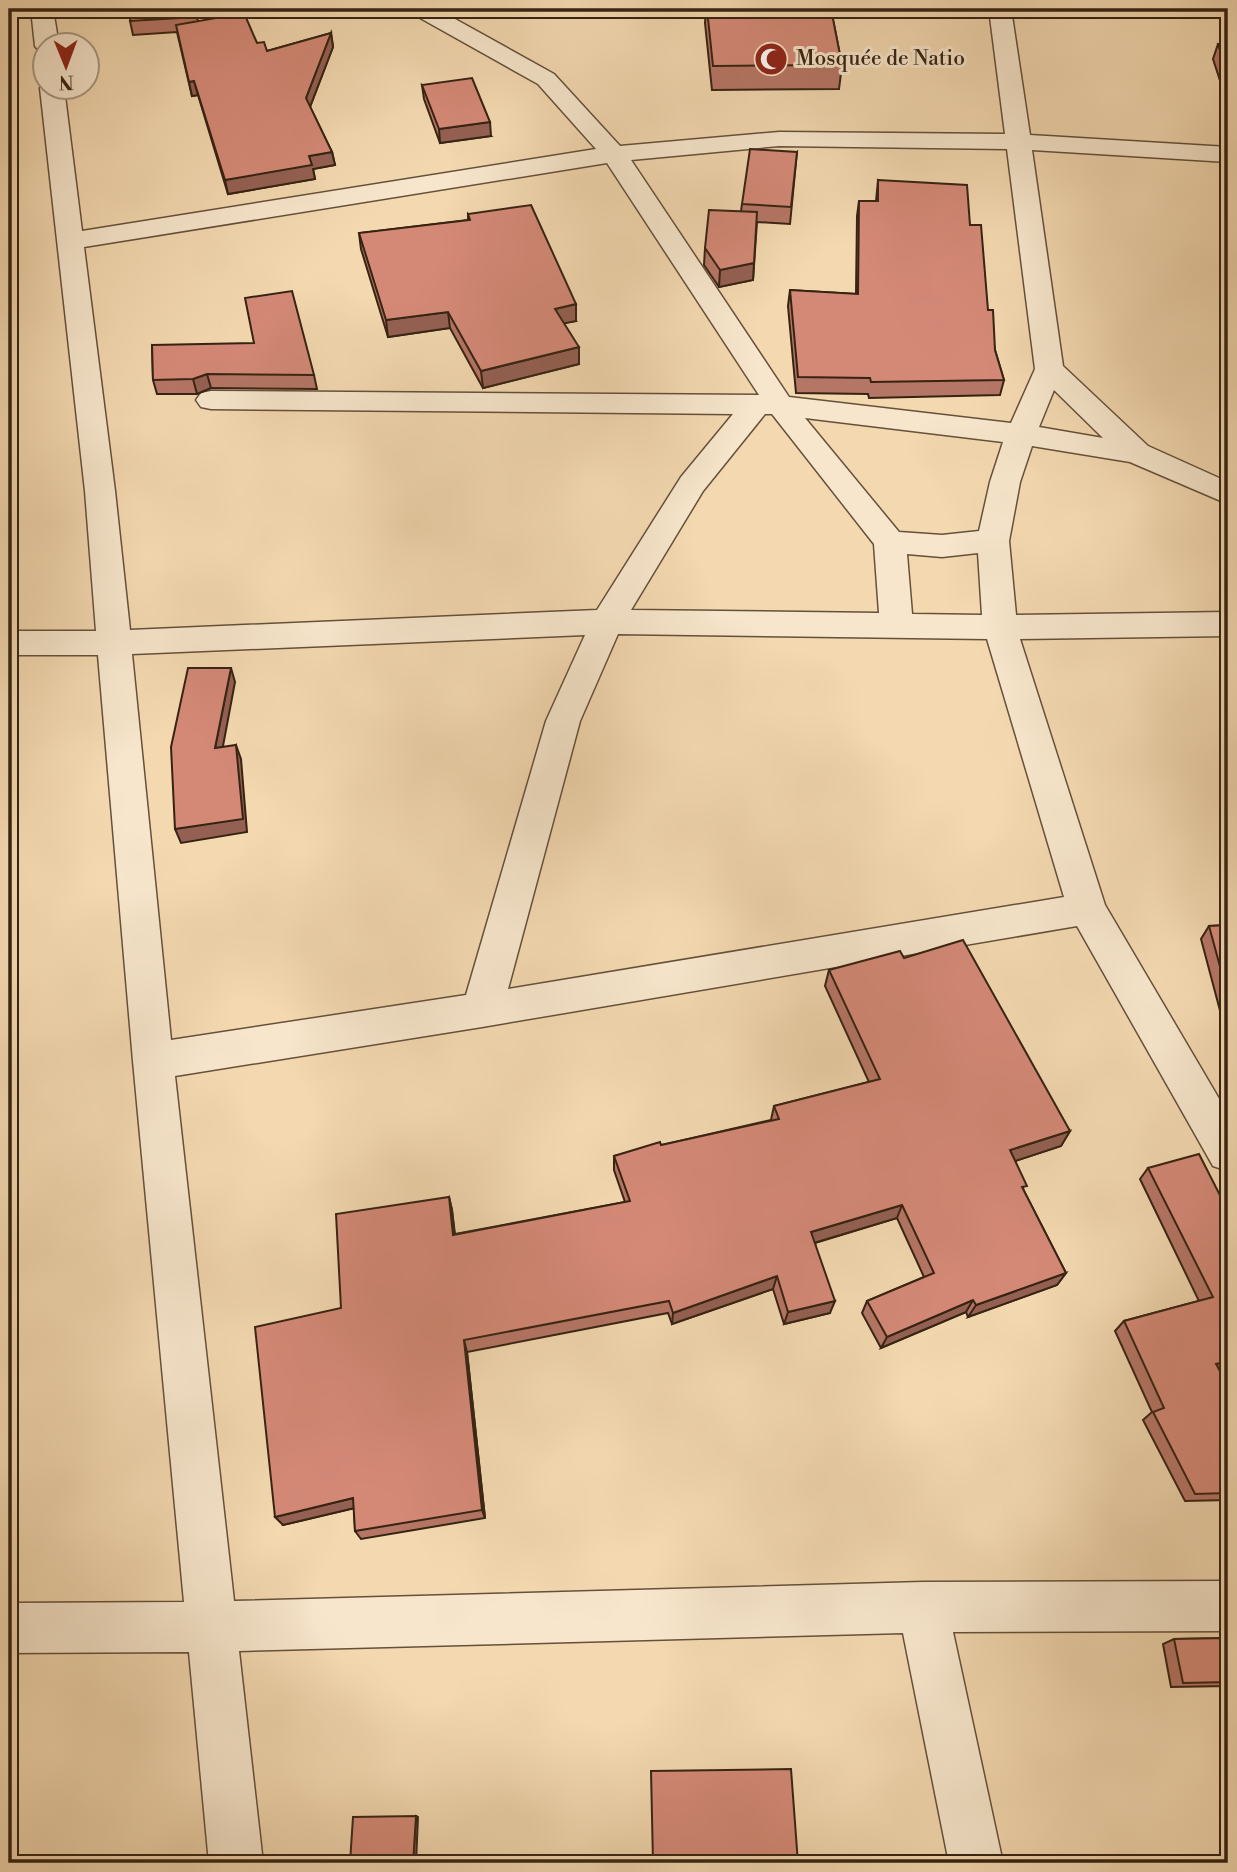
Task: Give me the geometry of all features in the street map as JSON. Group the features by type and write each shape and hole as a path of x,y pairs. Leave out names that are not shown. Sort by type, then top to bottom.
{"street":[{"path":"42,9 45,32"},
{"path":"421,9 546,79 614,154 769,405 890,542 897,626"},
{"path":"1000,9 1049,369 1021,434 1005,482 993,541 1000,627 1087,909 1228,1152"},
{"path":"54,102 100,491 153,1061 236,1863"},
{"path":"71,241 614,154 779,139 1017,142 1228,154"},
{"path":"1049,369 1137,453"},
{"path":"211,400 769,405 1021,434 1137,453 1228,494"},
{"path":"482,1010 563,721 607,622 692,485 769,405"},
{"path":"890,542 942,546 993,541"},
{"path":"9,643 114,643 607,622 1000,627 1228,624"},
{"path":"153,1061 482,1010 1087,909"},
{"path":"9,1629 211,1627 923,1607 1228,1606"},
{"path":"923,1607 976,1863"}],"building":[{"path":"131,9 195,9 197,17 130,21"},
{"path":"707,9 831,9 842,65 713,66"},
{"path":"244,13 257,43 264,42 267,51 331,33 306,98 332,152 309,156 312,165 225,180 194,81 189,82 176,25"},
{"path":"1218,44 1228,45 1228,76"},
{"path":"472,78 490,122 439,129 422,85"},
{"path":"750,149 797,152 791,207 742,204"},
{"path":"878,180 967,185 970,225 981,225 988,310 993,310 995,350 1004,380 871,382 870,378 798,377 790,290 858,294 859,201 878,201"},
{"path":"531,205 576,304 555,309 579,347 481,371 448,312 386,320 359,233 470,220 468,214"},
{"path":"709,210 757,212 754,263 720,270 705,248"},
{"path":"292,291 314,375 207,374 193,379 153,380 152,345 254,343 245,298"},
{"path":"188,668 231,668 215,748 236,745 243,819 175,829 171,747"},
{"path":"1228,925 1228,996 1209,926"},
{"path":"963,940 1070,1131 1010,1150 1027,1186 1022,1187 1066,1273 976,1305 973,1300 887,1337 867,1301 934,1273 902,1205 811,1232 835,1301 788,1312 777,1276 673,1313 669,1301 464,1340 482,1510 355,1531 353,1498 275,1517 255,1327 341,1308 336,1214 449,1197 453,1235 630,1201 614,1156 660,1142 661,1145 779,1119 774,1106 880,1079 829,970 900,951 904,958"},
{"path":"1199,1154 1228,1211 1228,1361 1216,1364 1228,1386 1228,1493 1195,1494 1153,1412 1164,1408 1124,1321 1213,1297 1148,1168"},
{"path":"1228,1638 1228,1682 1183,1683 1174,1639"},
{"path":"791,1769 798,1863 653,1863 651,1771"},
{"path":"416,1816 413,1863 350,1863 353,1817"}],"place":[{"name":"Mosquée de Natio","path":"771,59"}]}
